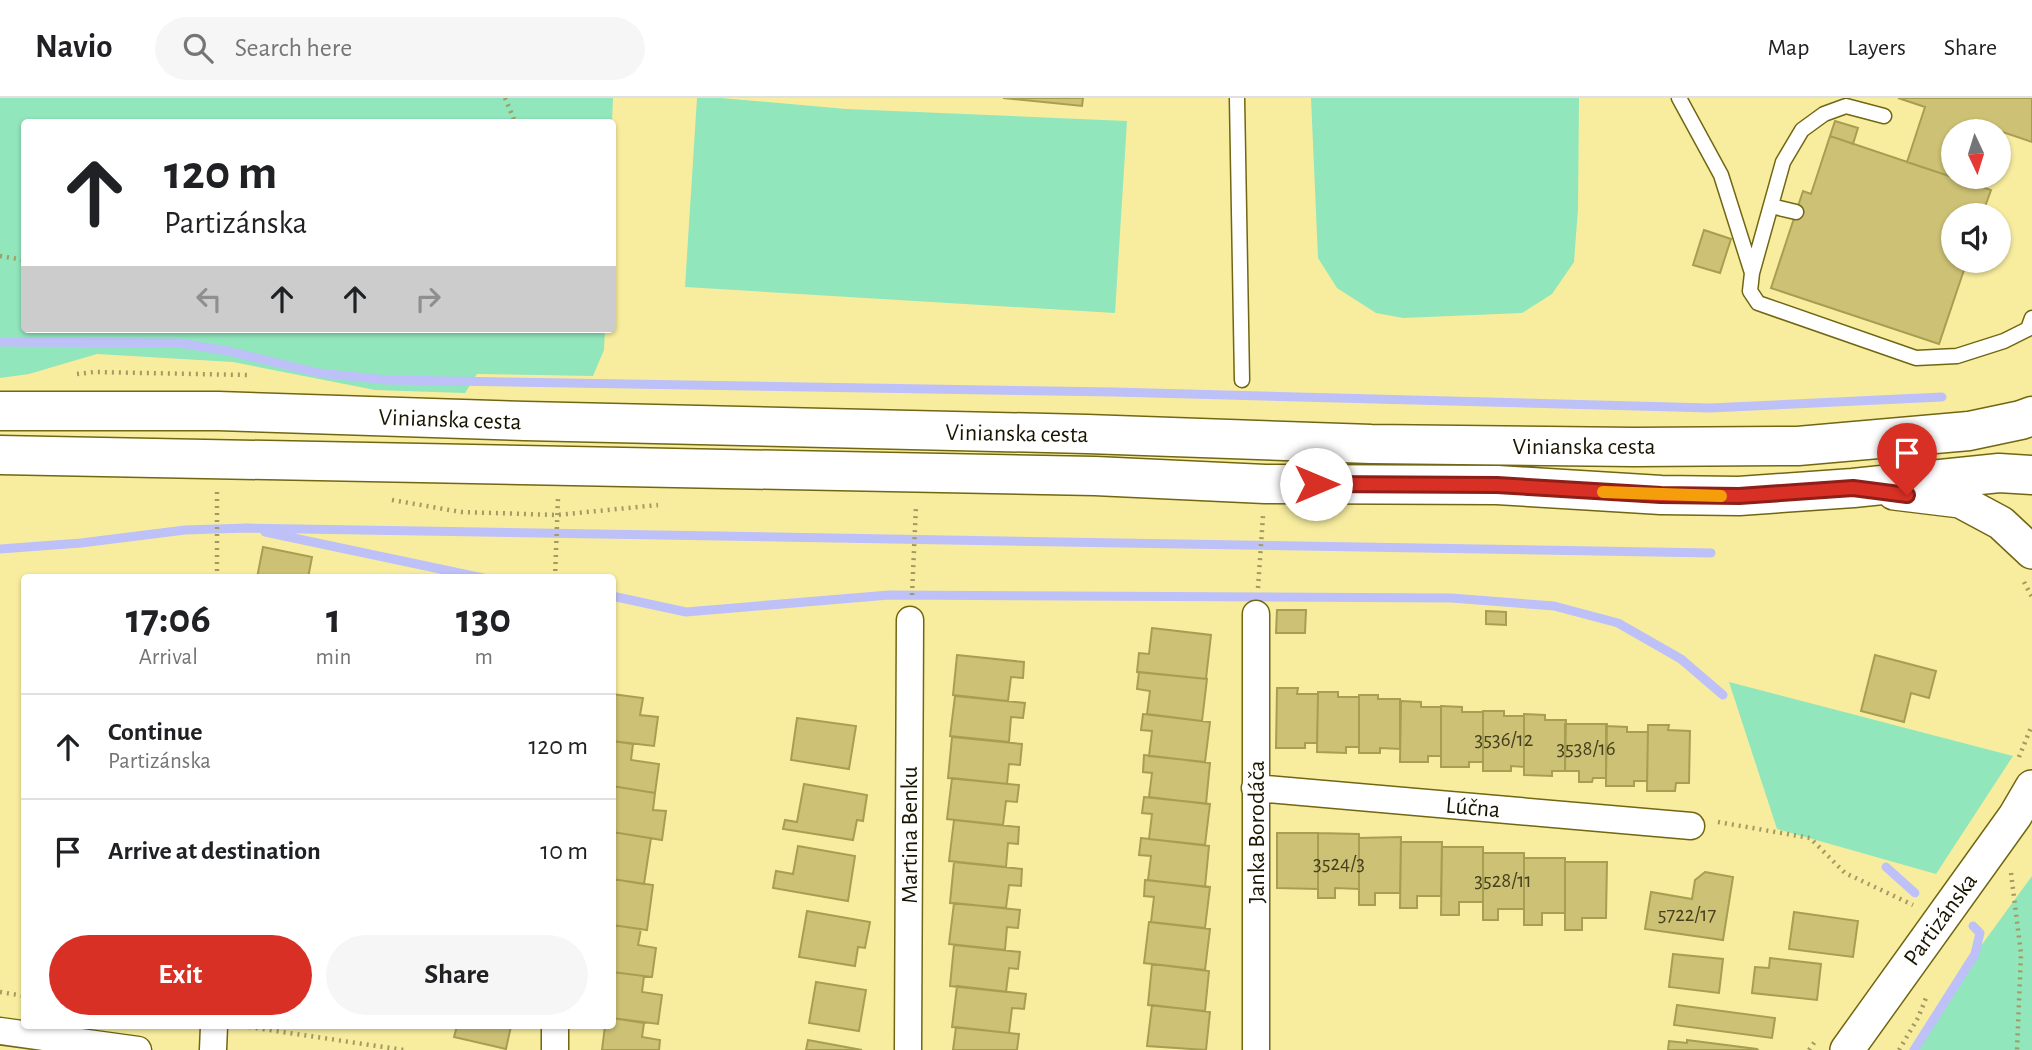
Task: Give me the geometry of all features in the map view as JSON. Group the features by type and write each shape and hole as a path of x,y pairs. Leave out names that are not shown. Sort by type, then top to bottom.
{"main road":[{"name":"Vinianska cesta","path":"0,411 218,411 1371,444 1634,447 1798,446 1969,431 2032,416"},
{"name":"Vinianska cesta","path":"0,455 1095,476 1265,484 1497,485 1661,495 1739,496 1999,473 2032,475"}],"street":[{"path":"1853,488 1960,501 2001,523 2032,552"},
{"name":"Janka Borodáča","path":"1256,614 1256,1050"},
{"name":"Martina Benku","path":"908,1050 910,620"},
{"name":"Lúčna","path":"1255,788 1691,826"},
{"name":"Partizánska","path":"1847,1050 2015,816 2032,788"},
{"path":"213,1050 214,1029"},
{"path":"555,1029 555,1050"},
{"path":"0,1031 138,1050"}],"lane":[{"path":"1237,98 1242,380"},
{"path":"1679,98 1721,175 1752,273"},
{"path":"1884,117 1846,106 1824,114 1802,130 1783,162 1752,273 1750,291 1758,303 1916,358 1956,356 2004,341 2028,329 2032,318"},
{"path":"1771,206 1796,212"}],"path":[{"path":"505,98 514,119"},
{"path":"0,256 21,260"},
{"path":"216,574 218,503"},
{"path":"555,574 557,514"},
{"path":"912,576 916,515"},
{"path":"1259,576 1262,527"},
{"path":"1691,826 1692,818 1810,838 1844,873 1914,906"},
{"path":"2007,865 2013,877 2021,954 2017,1050"},
{"path":"0,992 21,996"},
{"path":"258,1029 404,1050"}],"green space":[{"path":"0,98 613,98 612,119 21,119 21,333 605,333 604,350 593,376 477,374 465,393 375,390 233,362 97,354 29,374 0,378"},
{"path":"697,98 846,109 1127,121 1115,313 685,287"},
{"path":"1311,98 1579,98 1578,209 1574,262 1552,294 1522,313 1403,318 1376,313 1337,288 1318,258"},
{"path":"1729,682 2013,756 1936,874 1777,829"},
{"path":"2032,876 2032,1050 1914,1050 1975,954"}],"building":[{"path":"1003,98 1083,98 1082,106"},
{"path":"1898,98 2032,98 2032,142 2011,135 2011,119 1941,119 1941,173 1907,162 1925,107"},
{"path":"1835,121 1858,128 1853,144 1830,136"},
{"path":"1830,136 1941,173 1941,189 1991,190 1986,203 1941,203 1941,273 1963,273 1939,344 1771,288 1803,191 1811,194"},
{"path":"1704,230 1731,239 1720,273 1693,265"},
{"path":"263,547 312,557 309,574 258,574"},
{"path":"1277,610 1306,610 1305,633 1276,633"},
{"path":"1486,611 1506,612 1506,625 1486,624"},
{"path":"1152,628 1211,635 1206,679 1137,672 1139,653 1149,654"},
{"path":"957,655 1024,662 1023,678 1011,677 1008,701 953,695"},
{"path":"1875,655 1936,671 1929,698 1911,693 1904,722 1861,711"},
{"path":"1139,672 1207,679 1202,721 1147,714 1150,691 1137,689"},
{"path":"1277,688 1298,688 1297,694 1318,694 1317,743 1305,743 1305,748 1276,748"},
{"path":"1318,692 1338,692 1338,697 1359,697 1359,747 1346,747 1346,753 1317,752"},
{"path":"616,695 643,698 640,715 658,717 654,746 616,741"},
{"path":"1359,695 1378,695 1378,699 1400,699 1400,749 1380,748 1380,753 1359,753"},
{"path":"955,696 1025,703 1023,718 1011,717 1009,742 950,736"},
{"path":"1401,701 1421,702 1421,707 1441,707 1441,756 1428,756 1428,762 1400,762"},
{"path":"1441,706 1462,707 1462,712 1483,712 1483,762 1469,762 1469,767 1441,767"},
{"path":"1483,711 1504,711 1504,716 1524,716 1524,767 1511,766 1511,771 1483,771"},
{"path":"1143,714 1210,722 1205,762 1149,756 1152,731 1141,730"},
{"path":"1524,714 1545,715 1545,720 1566,720 1565,771 1552,771 1552,776 1524,775"},
{"path":"797,718 856,726 849,769 791,760"},
{"path":"1565,724 1607,724 1606,778 1579,782 1579,771 1565,771"},
{"path":"1648,725 1669,725 1668,730 1690,731 1689,783 1676,783 1675,791 1647,791"},
{"path":"1606,726 1627,727 1627,732 1648,732 1647,781 1634,781 1634,786 1606,786"},
{"path":"952,737 1022,744 1020,765 1009,764 1007,784 948,778"},
{"path":"616,742 633,744 631,760 659,764 655,793 616,787"},
{"path":"1144,755 1210,763 1206,804 1149,797 1152,773 1143,772"},
{"path":"952,778 1019,785 1017,802 1006,801 1003,825 947,819"},
{"path":"804,784 867,795 863,821 857,820 853,840 783,829 785,820 797,822"},
{"path":"616,787 655,793 653,810 666,811 662,840 616,833"},
{"path":"1144,797 1210,804 1205,845 1149,839 1152,814 1142,813"},
{"path":"954,820 1019,827 1018,844 1008,843 1006,867 949,861"},
{"path":"616,833 651,838 644,884 616,880"},
{"path":"1277,833 1318,833 1318,889 1277,888"},
{"path":"1318,833 1359,834 1359,889 1335,888 1335,898 1318,898"},
{"path":"1401,837 1400,893 1375,893 1375,905 1359,905 1359,838"},
{"path":"1141,838 1209,846 1205,887 1148,880 1151,856 1139,855"},
{"path":"1401,842 1442,842 1441,896 1417,896 1417,908 1400,908"},
{"path":"798,846 855,856 848,901 773,888 776,871 793,874"},
{"path":"1442,847 1483,847 1483,902 1459,902 1459,915 1441,915"},
{"path":"1483,853 1524,853 1524,909 1498,909 1498,920 1483,920"},
{"path":"1524,858 1565,858 1565,913 1542,913 1542,925 1524,925"},
{"path":"954,862 1022,869 1021,886 1009,885 1006,908 950,903"},
{"path":"1565,862 1607,862 1606,918 1582,918 1582,930 1565,930"},
{"path":"1705,872 1733,877 1723,940 1645,929 1651,892 1692,899 1695,880"},
{"path":"616,880 653,885 647,930 616,926"},
{"path":"1145,880 1210,887 1205,928 1151,922 1154,897 1144,896"},
{"path":"954,903 1020,910 1018,928 1007,927 1005,950 949,944"},
{"path":"807,911 870,922 865,948 858,947 855,966 799,957"},
{"path":"1794,912 1858,921 1853,957 1789,949"},
{"path":"1149,922 1210,929 1205,970 1144,963"},
{"path":"616,926 641,929 638,945 656,948 652,977 616,972"},
{"path":"954,945 1020,952 1018,969 1009,968 1006,992 950,986"},
{"path":"1673,954 1723,959 1719,993 1669,987"},
{"path":"1770,958 1821,964 1817,1000 1752,993 1755,967 1769,968"},
{"path":"1152,964 1209,971 1205,1011 1148,1005"},
{"path":"616,972 644,976 642,992 662,995 658,1024 616,1019"},
{"path":"816,982 866,990 859,1031 809,1023"},
{"path":"957,986 1026,994 1024,1009 1012,1008 1009,1033 952,1027"},
{"path":"1152,1005 1210,1012 1206,1050 1147,1046"},
{"path":"1677,1005 1775,1018 1772,1038 1674,1025"},
{"path":"616,1019 644,1023 642,1037 660,1040 659,1050 602,1050 605,1029 616,1029"},
{"path":"956,1027 1019,1034 1017,1050 953,1050"},
{"path":"456,1029 510,1029 506,1049 454,1037"},
{"path":"808,1040 862,1050 806,1050"},
{"path":"1687,1040 1758,1050 1668,1050 1669,1041 1687,1043"}],"waterway":[{"path":"0,342 179,343 228,351 319,373 387,380 1114,392 1710,408 1942,397"},
{"path":"245,528 1711,553"},
{"path":"0,549 81,543 185,530 248,528"},
{"path":"265,532 464,574"},
{"path":"616,597 686,612 889,595 1451,598 1554,606 1618,623 1681,659 1723,695"},
{"path":"1886,867 1915,893"},
{"path":"1914,1050 1975,954 1980,933 1973,926"}],"slow traffic":[{"path":"1603,492 1721,496"}],"route":[{"path":"1316,484 1497,485 1661,495 1739,496 1853,488 1907,495"}]}
